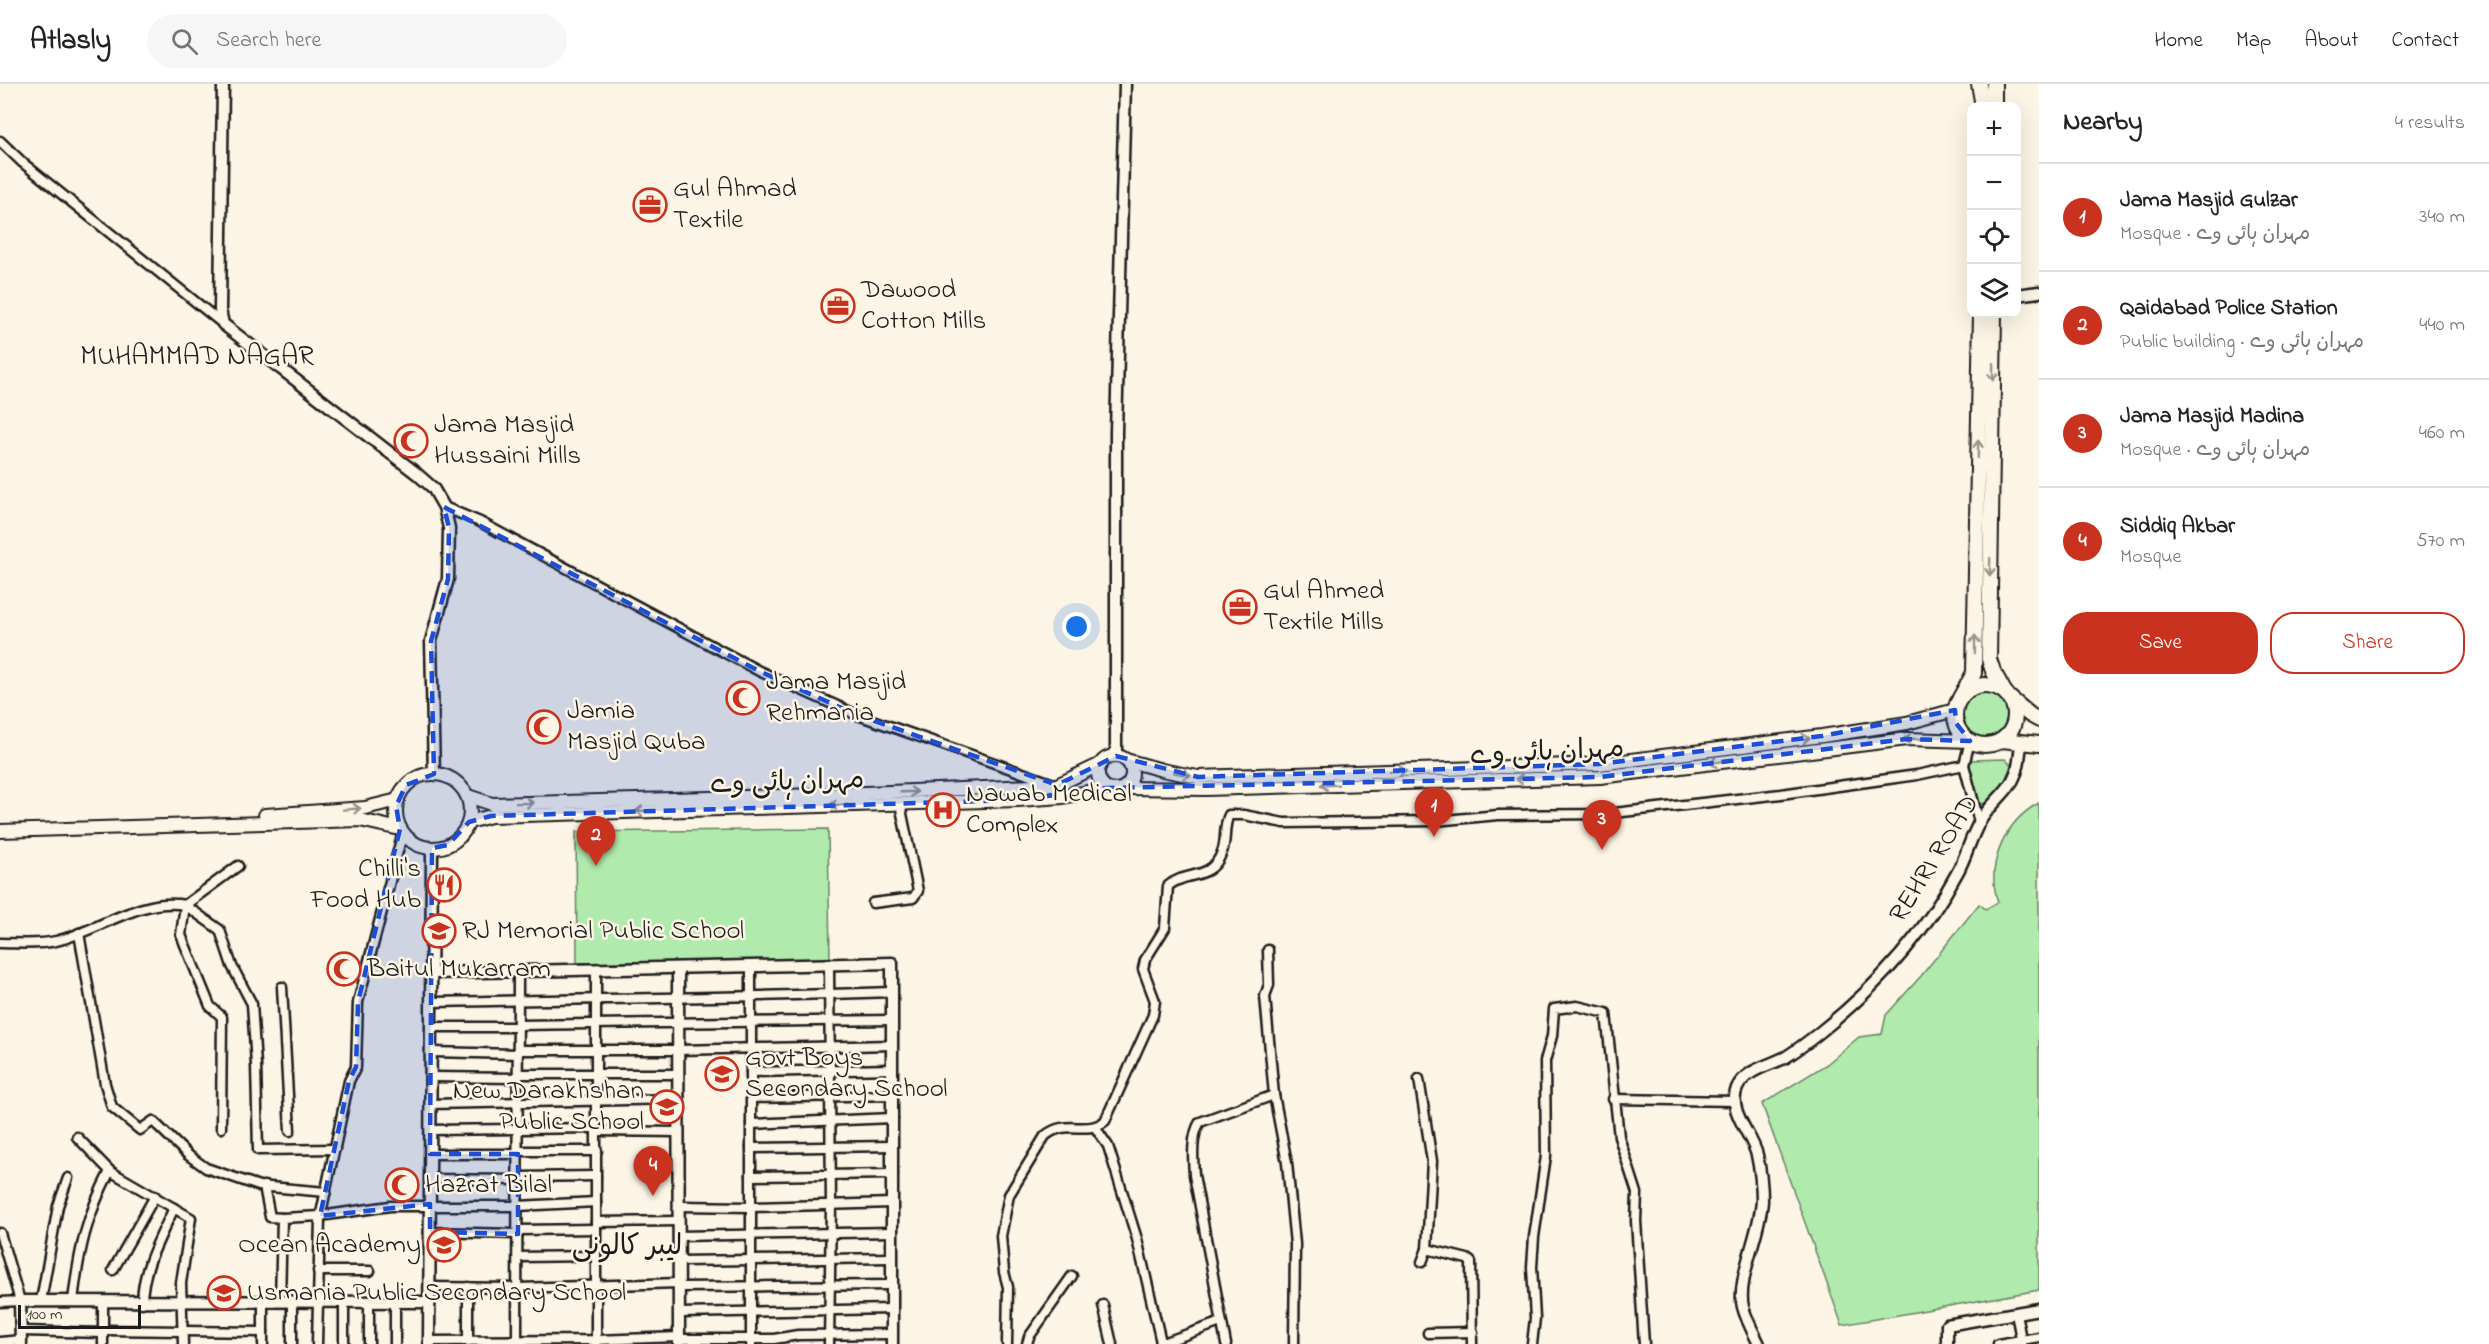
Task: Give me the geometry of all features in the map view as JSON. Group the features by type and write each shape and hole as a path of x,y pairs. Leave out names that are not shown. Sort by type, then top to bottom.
{"main road":[{"path":"1979,84 1982,102"},
{"path":"1994,84 1994,102"},
{"path":"1981,318 1974,673 1957,704 1956,723 1962,734 1970,741 1980,744 1992,744 2002,740 2011,732 2015,711 1989,659 1994,318"},
{"path":"468,796 492,804 818,795 1057,785 1101,764 1106,759 1121,758 1162,770 1198,777 1599,764 1907,723 1957,704 1969,689 1981,685 1993,685 2039,720"},
{"name":"مہران ہائی وے","path":"1124,788 1206,789 1600,777 1907,739 1970,741"},
{"path":"2002,740 2039,744"},
{"path":"1101,764 1098,777 1106,788 1118,790 1124,788 1131,778 1132,771 1121,758"},
{"path":"0,823 45,826 360,820 402,831 421,846 432,848 448,845 461,836 469,822 471,809 468,796 454,780 434,774 414,779 406,785 398,800 397,820 402,831"},
{"name":"مہران ہائی وے","path":"469,822 491,816 1063,797 1106,788"},
{"path":"0,831 45,826 365,808 398,800"}],"street":[{"path":"223,84 220,310 223,324"},
{"path":"1121,758 1116,432 1125,84"},
{"path":"0,141 23,163 223,324 433,488 444,507 450,528 448,579 431,641 434,774"},
{"path":"2021,294 2039,292"},
{"path":"444,507 480,522 759,671 855,714 1057,785"},
{"path":"1970,741 1964,765 1979,822"},
{"name":"REHRI ROAD","path":"1735,1101 1738,1087 1751,1072 1785,1057 1818,1034 1886,970 1924,926 1958,873 1979,822 1991,805 2006,791 2016,773 2022,742"},
{"path":"1006,1344 1008,1287 1004,1272 1001,1236 1009,1194 1045,1136 1052,1130 1065,1126 1095,1127 1105,1120 1153,1015 1155,1001 1143,969 1145,960 1165,928 1168,886 1175,881 1203,873 1214,867 1222,853 1229,815 1244,815 1284,823 1435,821 1498,815 1605,814 1792,793 1917,775 1964,765"},
{"path":"873,903 913,898 918,891 900,804"},
{"path":"317,1344 320,1216 327,1192 349,1081 356,1067 358,1002 389,892 402,831"},
{"path":"431,973 892,963 892,1339 829,1340 798,1335 751,1341 429,1342 429,1232 431,1077 431,973 432,848"},
{"path":"221,1128 222,1017 210,1006 182,936 185,904 238,866"},
{"path":"0,943 55,942 147,907 168,902 185,904 220,930 232,966 252,1004 258,1150 335,1149"},
{"path":"79,933 105,1084 112,1107 140,1130 153,1121 188,1155 206,1168 264,1186 327,1192"},
{"path":"1268,950 1269,985 1265,996 1274,1095 1287,1163 1295,1244 1294,1344"},
{"path":"829,965 831,1205 829,1340"},
{"path":"751,966 751,1341"},
{"path":"678,968 679,1340"},
{"path":"596,969 596,1342"},
{"path":"517,1343 518,971"},
{"path":"282,987 290,1131"},
{"path":"431,1002 596,998 751,998 892,992"},
{"path":"1532,1344 1535,1318 1534,1237 1546,1156 1545,1061 1552,1036 1554,1008 1577,1006 1606,1013 1613,1099 1619,1137 1637,1193 1636,1221 1644,1344"},
{"path":"431,1027 829,1019 892,1020"},
{"path":"431,1052 892,1045"},
{"path":"751,1072 892,1069"},
{"path":"431,1077 679,1074"},
{"path":"1419,1079 1432,1161 1432,1195 1429,1207 1427,1249 1422,1262"},
{"path":"751,1098 892,1095"},
{"path":"1226,1344 1194,1175 1193,1155 1197,1126 1200,1122 1274,1095"},
{"path":"430,1104 679,1098"},
{"path":"1613,1099 1735,1101 1738,1114 1757,1154 1761,1180 1762,1201 1758,1229 1742,1288 1742,1305 1759,1344"},
{"path":"751,1124 893,1118"},
{"path":"1095,1127 1108,1146 1137,1239 1161,1343 1221,1322"},
{"path":"430,1130 518,1128 679,1132"},
{"path":"77,1137 110,1171 192,1220 184,1254 181,1283 183,1344"},
{"path":"751,1148 893,1146"},
{"path":"430,1154 597,1151"},
{"path":"73,1301 78,1256 86,1225 110,1171"},
{"path":"751,1176 892,1174"},
{"path":"430,1179 596,1176"},
{"path":"41,1301 58,1206 68,1178"},
{"path":"264,1186 270,1217 282,1218 320,1216 390,1206 430,1204 518,1206 596,1202"},
{"path":"113,1270 155,1196"},
{"path":"679,1206 751,1207 892,1203"},
{"path":"142,1302 142,1286 147,1268 174,1208"},
{"path":"282,1218 286,1302 292,1344"},
{"path":"429,1232 518,1232 679,1221"},
{"path":"679,1236 892,1232"},
{"path":"0,1233 5,1257 20,1301 21,1339"},
{"path":"1427,1249 1467,1258 1471,1262 1472,1344"},
{"path":"518,1257 596,1257"},
{"path":"679,1261 891,1258"},
{"path":"318,1271 370,1271"},
{"path":"1027,1344 1029,1337 1072,1276"},
{"path":"429,1287 891,1285"},
{"path":"468,1287 468,1341"},
{"path":"0,1302 429,1302"},
{"path":"103,1302 103,1344"},
{"path":"263,1302 263,1344"},
{"path":"344,1302 344,1344"},
{"path":"369,1302 369,1344"},
{"path":"395,1302 395,1344"},
{"path":"1102,1305 1112,1344"},
{"path":"679,1313 892,1309"},
{"path":"1947,1344 1947,1325 2039,1309"},
{"path":"2016,1313 2021,1342"},
{"path":"0,1342 103,1332 263,1332"},
{"path":"1428,1333 1473,1332"},
{"path":"1998,1344 2021,1342 2039,1337"}],"highlighted area":[{"path":"444,507 759,671 855,714 1057,785 1116,756 1198,777 1599,764 1822,736 1955,710 1956,723 1970,741 1907,739 1600,777 1106,788 1018,800 491,816 469,822 448,845 432,848 430,1154 518,1154 518,1234 430,1232 430,1204 320,1216 349,1081 356,1067 358,1002 400,829 396,806 406,785 434,774 431,641 448,579 449,528"}],"green space":[{"path":"1984,691 2000,698 2007,714 2000,730 1984,737 1968,730 1961,714 1968,698"},
{"path":"2005,759 2011,765 2001,789 1988,801 1982,804 1977,802 1970,772 1970,760"},
{"path":"2039,803 2039,1290 1842,1325 1762,1104 1827,1064 1859,1037 1882,1034 1886,1015 1979,904 1986,909 1998,902 1994,873 2001,845 2016,821"},
{"path":"828,829 830,959 577,963 576,832"}],"place":[{"name":"Gul Ahmad Textile","path":"650,205"},
{"name":"Dawood Cotton Mills","path":"838,306"},
{"name":"Jama Masjid Hussaini Mills","path":"411,441"},
{"name":"Gul Ahmed Textile Mills","path":"1240,607"},
{"name":"Jama Masjid Rehmania","path":"743,698"},
{"name":"Jamia Masjid Quba","path":"544,727"},
{"name":"Nawab Medical Complex","path":"943,810"},
{"name":"Jama Masjid Gulzar","path":"1434,837"},
{"name":"Jama Masjid Madina","path":"1602,850"},
{"name":"Qaidabad Police Station","path":"596,866"},
{"name":"Chilli's Food Hub","path":"444,885"},
{"name":"RJ Memorial Public School","path":"439,931"},
{"name":"Baitul Mukarram","path":"344,969"},
{"name":"Govt Boys Secondary School","path":"722,1074"},
{"name":"New Darakhshan Public School","path":"667,1107"},
{"name":"Hazrat Bilal","path":"402,1185"},
{"name":"Siddiq Akbar","path":"653,1196"},
{"name":"Ocean Academy","path":"444,1245"},
{"name":"Usmania Public Secondary School","path":"224,1293"}],"district":[{"name":"MUHAMMAD NAGAR","path":"197,357"},
{"name":"لیبر کالونی","path":"627,1247"}]}
